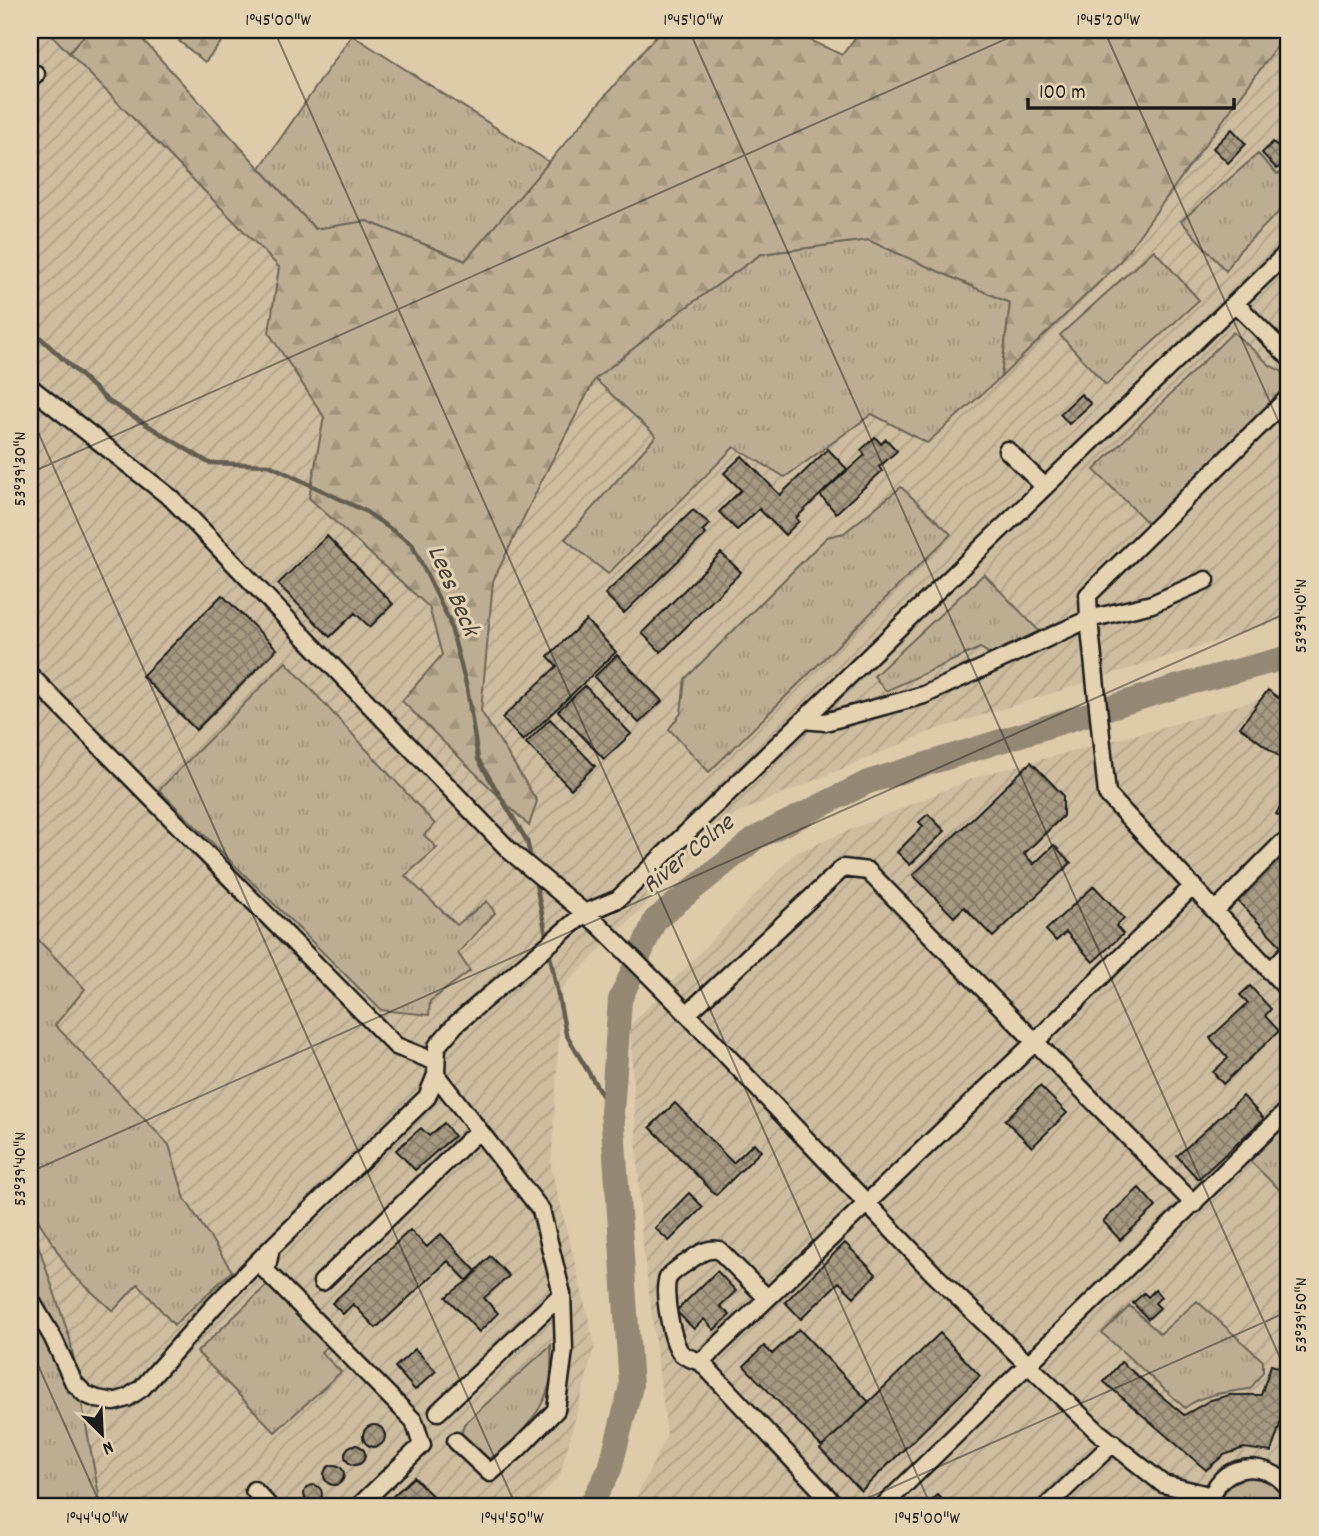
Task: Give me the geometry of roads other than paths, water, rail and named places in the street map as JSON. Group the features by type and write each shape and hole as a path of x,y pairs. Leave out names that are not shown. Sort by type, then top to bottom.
{"lane":[{"path":"30,1299 53,1338 74,1383 85,1394 114,1402 127,1398 142,1388 214,1306 427,1097 436,1068 437,1046 456,1024 585,913 618,899 1289,251"},
{"path":"1235,303 1289,357"},
{"path":"30,387 172,499 510,851 599,925 672,998 934,1274 1113,1443 1163,1484 1212,1501 1219,1484 1230,1474 1246,1468 1260,1468 1282,1474 1289,1489"},
{"path":"1289,397 1088,595 1107,794 1289,991"},
{"path":"1007,450 1045,487"},
{"path":"803,720 825,722 924,695 1089,619 1152,604 1206,580"},
{"path":"30,675 396,1046 436,1068 478,1130 541,1210 562,1294 564,1350 556,1410 518,1450 490,1473 456,1441"},
{"path":"1215,911 1280,844 1289,845"},
{"path":"687,1014 843,868 868,871 1194,1204"},
{"path":"701,1362 1034,1043 1193,886"},
{"path":"1270,971 1289,952"},
{"path":"883,1506 1289,1109"},
{"path":"322,1282 478,1130"},
{"path":"271,1248 266,1271 414,1421 422,1445 359,1506"},
{"path":"767,1298 719,1250 703,1251 667,1279 666,1293 677,1345 685,1356 701,1362 836,1506"},
{"path":"438,1412 562,1294"},
{"path":"1046,1506 1113,1443"},
{"path":"254,1490 269,1506"}],"waterway":[{"name":"Lees Beck","path":"30,328 108,401 209,463 269,465 365,511 412,544 449,620 467,688 478,759 527,841 532,863"},
{"name":"River Colne","path":"590,1506 610,1469 631,1386 612,1112 620,1000 655,920 756,838 868,782 1179,686 1289,657"},
{"name":"Lees Beck","path":"535,879 547,939"},
{"name":"Lees Beck","path":"549,951 566,1034 612,1112"}]}
